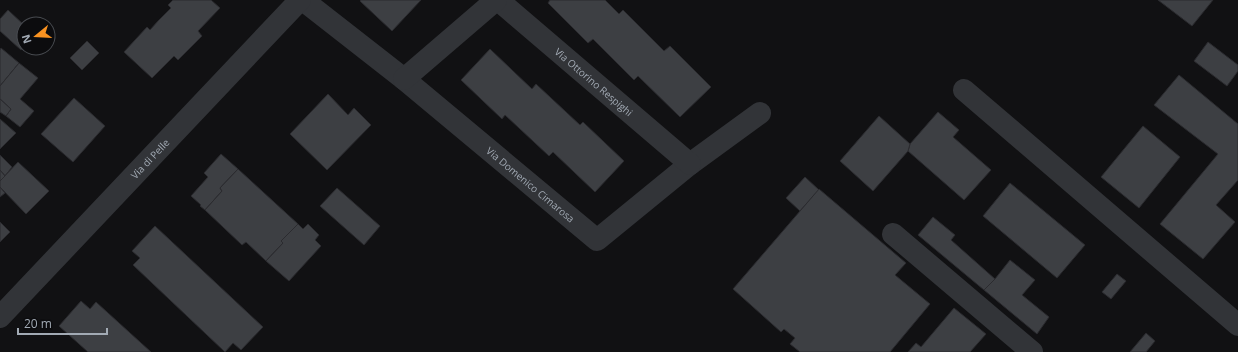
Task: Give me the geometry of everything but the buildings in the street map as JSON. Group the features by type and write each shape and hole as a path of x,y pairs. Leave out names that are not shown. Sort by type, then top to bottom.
{"street":[{"name":"Via di Pelle","path":"0,317 300,0"},
{"name":"Via Domenico Cimarosa","path":"304,0 404,80 597,240 690,164 760,113"},
{"name":"Via Ottorino Respighi","path":"404,80 497,0 690,164"},
{"path":"964,90 1238,325"},
{"path":"893,234 1032,352"}]}
